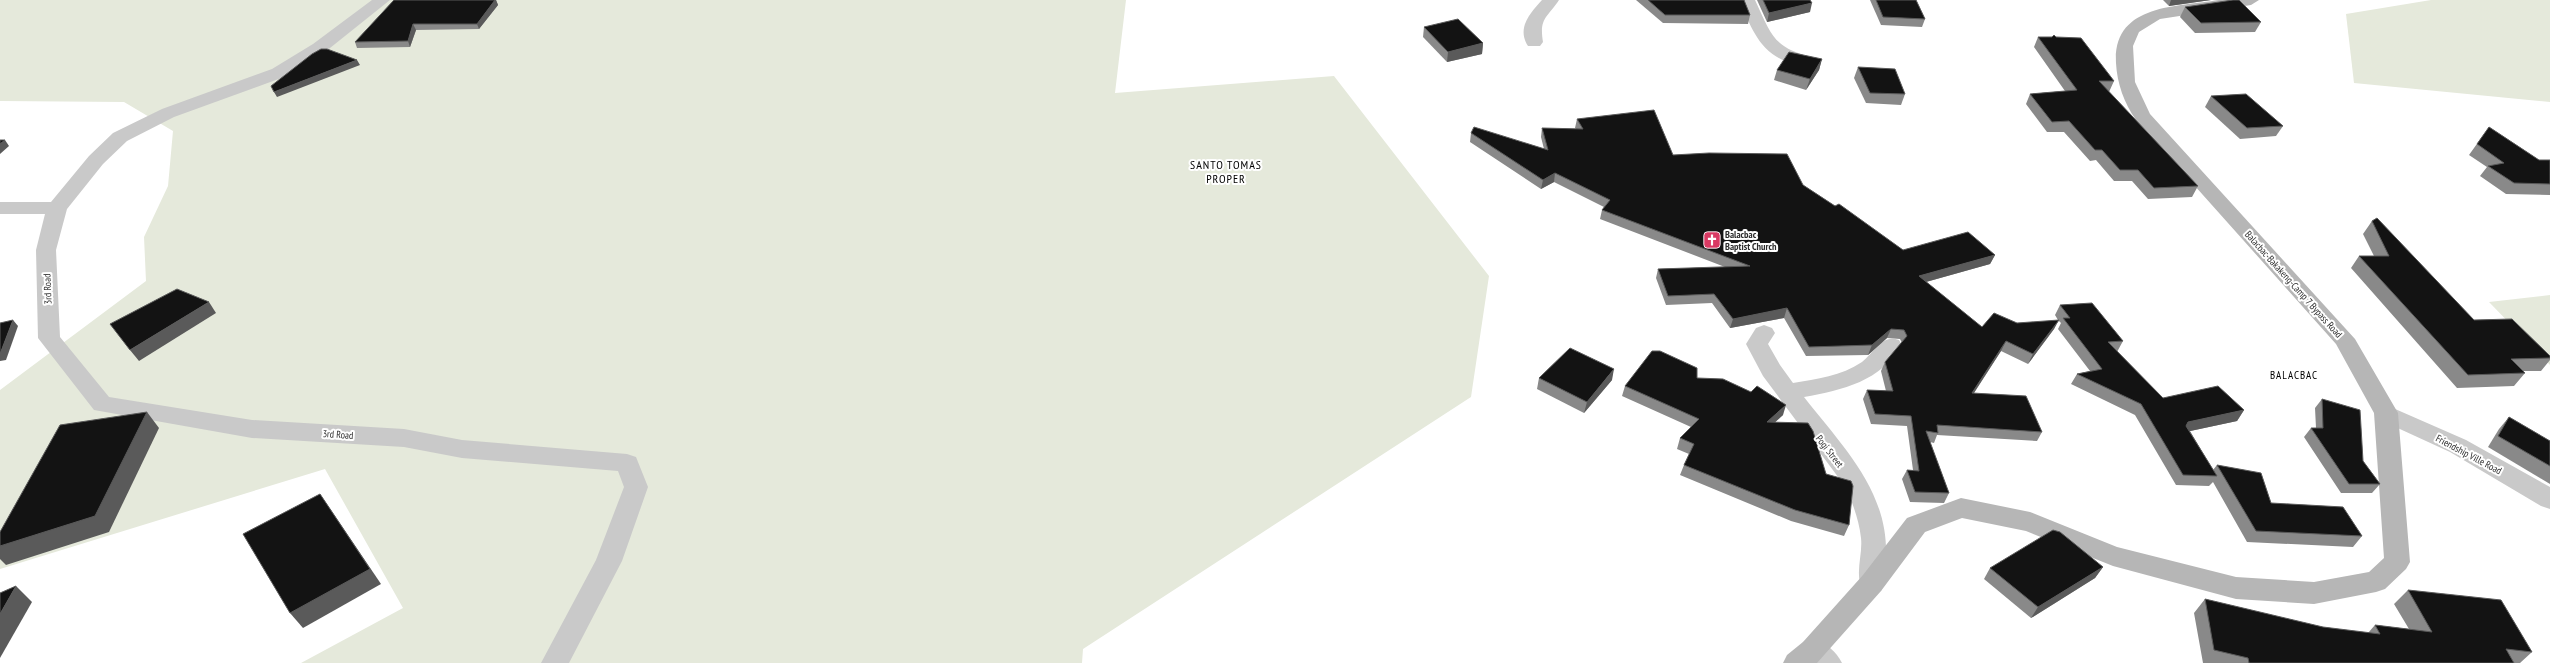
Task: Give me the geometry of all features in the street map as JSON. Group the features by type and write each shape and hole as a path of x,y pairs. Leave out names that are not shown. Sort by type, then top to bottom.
{"main road":[{"name":"Balacbac-Bakakeng-Camp 7 Bypass Road","path":"1813,659 1916,525 1961,508 2030,522 2112,556 2236,588 2314,593 2376,581 2396,562 2386,413 2344,339 2142,116 2126,82 2124,46 2132,29 2155,15 2251,0"}],"street":[{"path":"0,208 57,208 96,160 120,137 168,113 278,73 319,48 382,0"},
{"path":"1534,42 1532,30 1535,16 1551,0"},
{"path":"1748,0 1762,37 1770,46 1791,58 1812,63"},
{"name":"3rd Road","path":"57,208 46,250 49,338 102,404 252,429 404,438 462,449 627,463 636,487 609,560 555,663"},
{"name":"Pogi Street","path":"1764,332 1757,344 1760,352 1787,392 1858,485 1868,510 1874,539 1872,583"},
{"path":"1787,392 1824,386 1860,376 1885,355 1891,346"},
{"name":"Friendship Ville Road","path":"2386,413 2458,446 2550,499"}],"shaded area":[{"path":"0,0 1126,0 1115,93 1334,76 1489,276 1471,397 1083,649 1082,663 301,663 403,608 325,469 0,569 0,390 146,281 144,237 168,186 173,131 124,102 0,101"},
{"path":"2431,0 2550,0 2550,102 2354,83 2346,14"},
{"path":"2550,295 2550,365 2489,302"}],"building":[{"path":"394,0 495,0 477,24 413,24 408,41 355,42"},
{"path":"1648,0 1744,0 1750,15 1665,15"},
{"path":"1763,0 1810,0 1812,3 1769,13"},
{"path":"1876,0 1916,0 1925,19 1883,17"},
{"path":"2239,0 2261,22 2201,23 2185,7"},
{"path":"1458,19 1483,43 1448,52 1424,27"},
{"path":"2054,35 2056,37 2081,38 2114,81 2099,81 2198,186 2154,188 2138,170 2120,170 2102,150 2095,150 2069,121 2052,122 2030,94 2077,90 2038,37 2052,37"},
{"path":"321,49 327,49 357,60 274,92 271,86 312,54"},
{"path":"1789,52 1822,59 1810,79 1777,70"},
{"path":"1858,67 1895,69 1905,94 1870,93"},
{"path":"2246,94 2283,126 2247,128 2211,96"},
{"path":"1654,110 1673,155 1709,153 1787,154 1803,185 1835,206 1839,204 1903,250 1968,232 1995,255 1919,276 1982,327 1994,313 2017,323 2059,320 2033,354 2006,341 1972,393 2026,396 2042,432 1937,425 1938,433 1926,431 1949,493 1915,492 1907,470 1919,471 1911,416 1875,414 1867,390 1893,391 1885,362 1907,336 1904,330 1891,329 1872,345 1809,347 1787,308 1733,319 1714,294 1668,296 1658,269 1750,266 1602,210 1610,200 1555,173 1543,180 1471,133 1474,127 1548,150 1542,128 1583,129 1577,119"},
{"path":"2489,127 2539,160 2550,160 2550,184 2514,183 2488,166 2504,163 2477,144"},
{"path":"2377,218 2474,320 2512,319 2550,356 2550,358 2511,359 2525,373 2468,375 2359,256 2389,256 2372,221"},
{"path":"177,289 209,302 130,350 110,324"},
{"path":"2092,303 2123,341 2108,342 2163,398 2218,386 2244,410 2188,422 2186,426 2217,476 2183,475 2141,404 2077,374 2102,369 2063,318 2070,318 2060,305"},
{"path":"13,320 0,354 0,323"},
{"path":"1570,348 1614,369 1587,402 1539,378"},
{"path":"1652,351 1660,351 1697,368 1697,378 1723,379 1751,392 1757,386 1786,405 1767,422 1808,423 1813,431 1826,474 1851,481 1853,486 1849,525 1795,510 1684,465 1694,444 1680,438 1699,419 1625,386"},
{"path":"2322,399 2360,410 2363,461 2380,484 2349,484 2311,428 2323,428"},
{"path":"147,412 95,516 0,546 0,532 60,425"},
{"path":"2509,417 2550,441 2550,466 2498,436"},
{"path":"2217,465 2261,473 2271,503 2343,507 2362,536 2256,531"},
{"path":"320,494 370,569 290,613 243,534"},
{"path":"2053,530 2060,532 2103,567 2038,607 1990,568"},
{"path":"16,586 0,614 0,593"},
{"path":"2408,590 2501,600 2532,652 2506,649 2514,663 2249,663 2248,658 2214,650 2205,599 2323,627 2380,634 2375,625 2432,632"}],"place":[{"name":"Balacbac Baptist Church","path":"1712,240"}],"district":[{"name":"SANTO TOMAS PROPER","path":"1226,172"},
{"name":"BALACBAC","path":"2294,375"}]}
